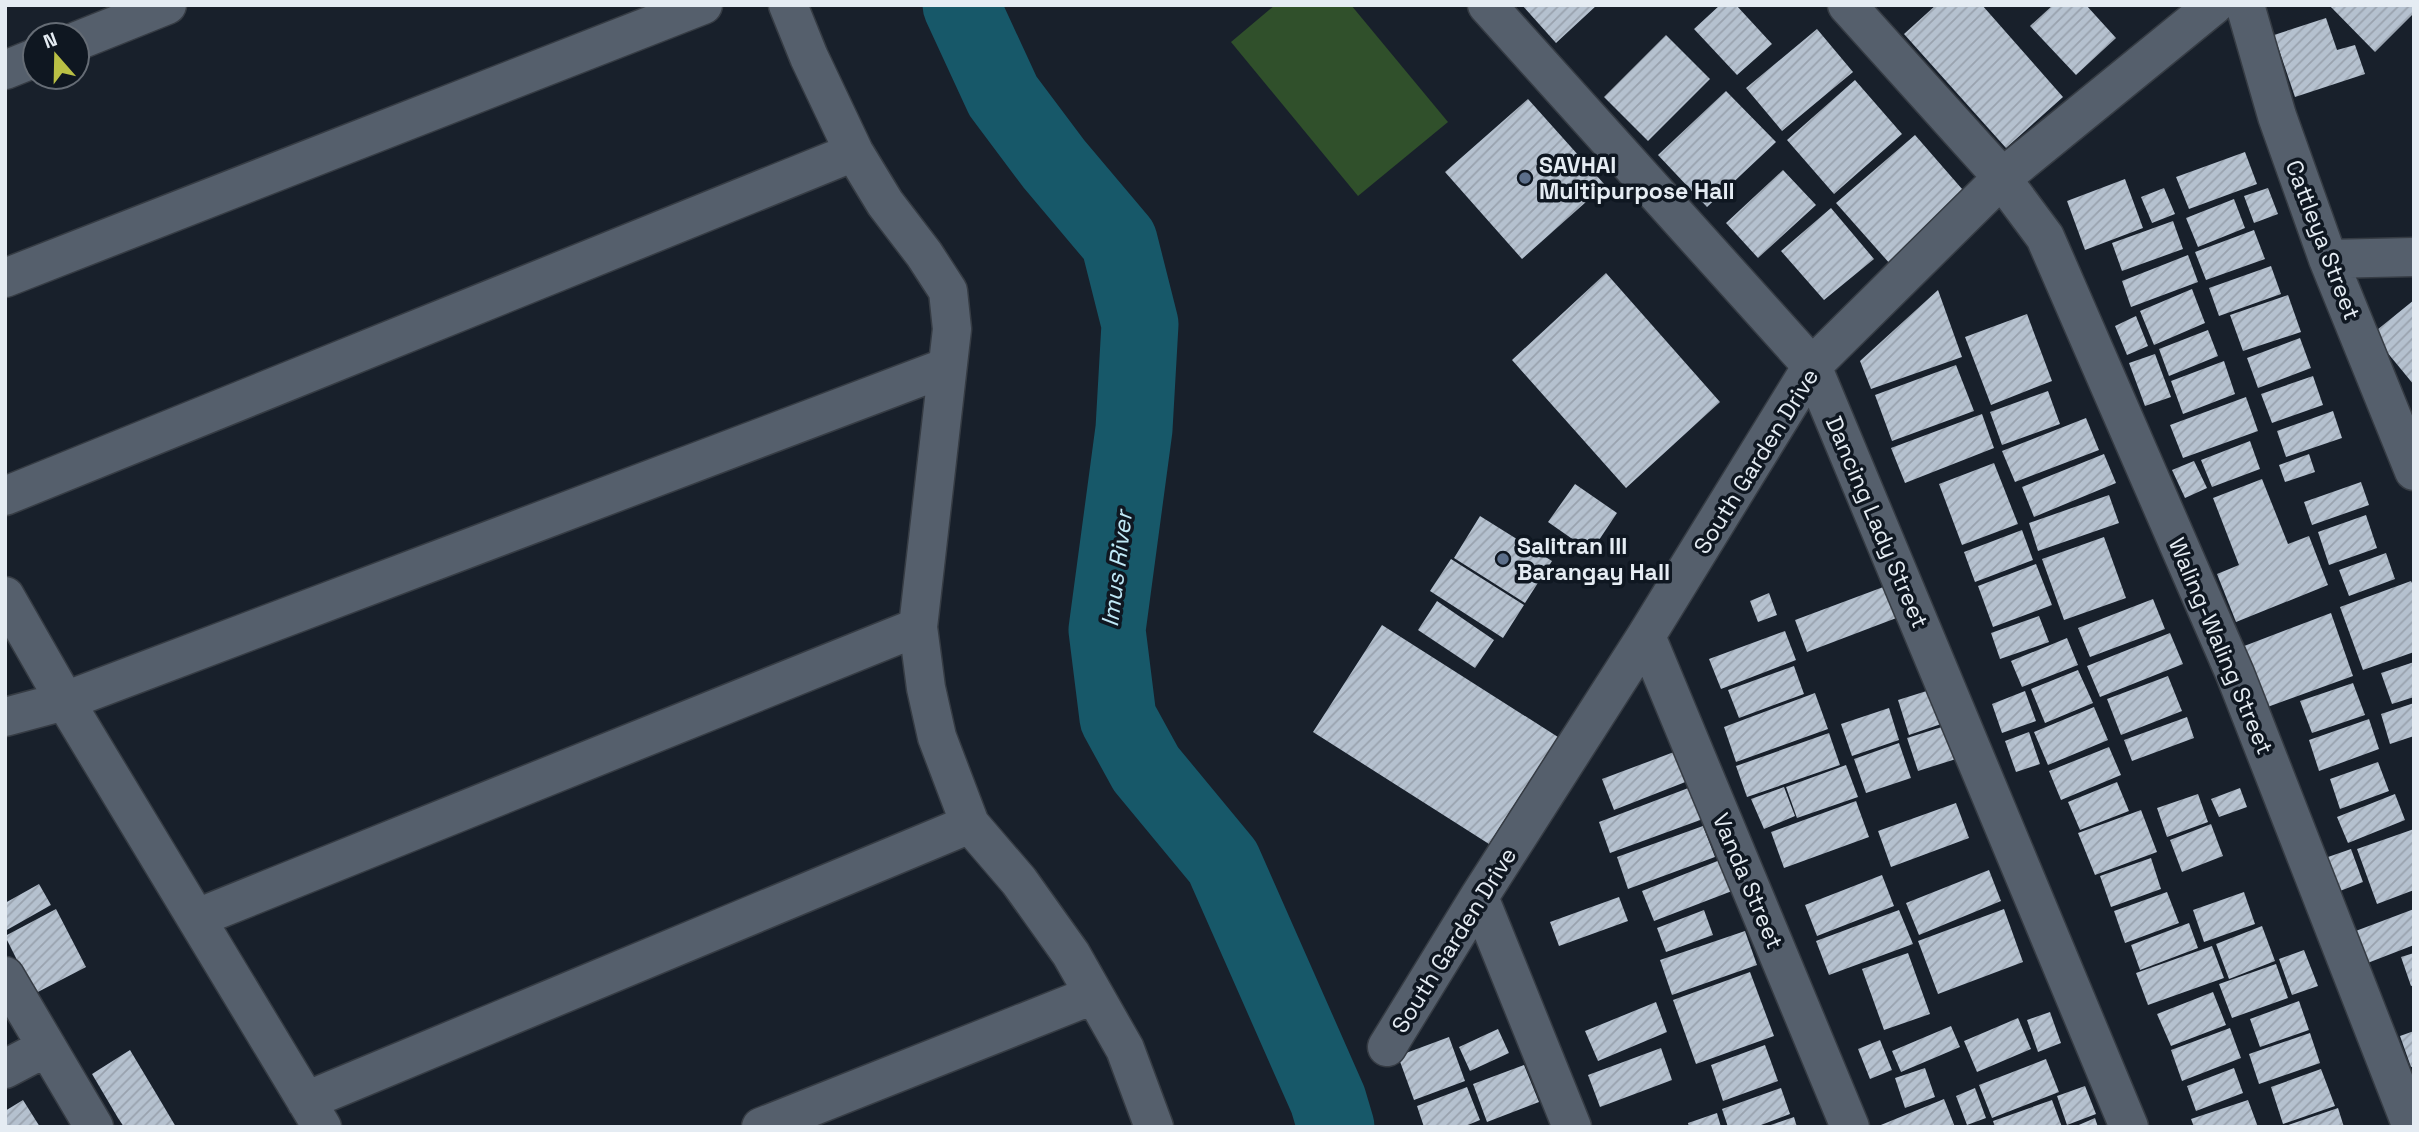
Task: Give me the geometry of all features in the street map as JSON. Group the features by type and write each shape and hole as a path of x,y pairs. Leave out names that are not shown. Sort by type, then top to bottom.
{"street":[{"path":"91,35 167,5"},
{"path":"5,278 703,5"},
{"path":"788,5 809,57 854,152 885,204 948,290 952,330 918,627 926,688 937,737 970,824 1019,881 1071,954 1125,1049 1153,1127"},
{"name":"Dancing Lady Street","path":"1487,5 1812,366 2129,1127"},
{"name":"Waling-Waling Street","path":"1847,5 2002,178 2045,237 2235,674 2412,1127"},
{"name":"Cattleya Street","path":"2245,5 2277,116 2328,258 2414,471"},
{"name":"South Garden Drive","path":"1387,1047 1479,897 1646,636 1812,366 2002,178 2199,10"},
{"path":"5,496 854,152"},
{"path":"2328,258 2414,257"},
{"path":"5,717 65,701 947,367"},
{"path":"5,596 65,701 314,1114 970,824"},
{"path":"197,918 918,627"},
{"name":"Vanda Street","path":"1646,636 1850,1127"},
{"path":"1479,897 1572,1127"},
{"path":"5,976 94,1127"},
{"path":"761,1127 1093,995"},
{"path":"5,1069 47,1047"}],"green space":[{"path":"1275,5 1351,5 1448,122 1358,196 1231,42"}],"building":[{"path":"1522,5 1597,5 1556,43"},
{"path":"1720,5 1736,5 1772,44 1737,75 1694,29"},
{"path":"1936,5 1982,5 2063,97 2006,148 1904,34"},
{"path":"2053,5 2086,5 2116,38 2076,75 2030,26"},
{"path":"2329,5 2414,5 2414,13 2375,52"},
{"path":"2326,18 2337,50 2355,45 2365,74 2295,97 2274,35"},
{"path":"1817,29 1853,72 1782,131 1746,88"},
{"path":"1666,35 1710,79 1648,141 1604,97"},
{"path":"1855,80 1902,134 1834,194 1787,140"},
{"path":"1726,91 1776,142 1707,207 1658,155"},
{"name":"SAVHAI Multipurpose Hall","path":"1528,99 1605,185 1522,259 1445,172"},
{"path":"1915,135 1969,197 1891,265 1836,203"},
{"path":"2245,152 2257,184 2189,209 2176,177"},
{"path":"1783,170 1816,205 1758,258 1726,223"},
{"path":"2125,179 2143,228 2085,250 2067,201"},
{"path":"2164,188 2175,214 2152,223 2141,197"},
{"path":"2268,188 2278,214 2254,223 2244,196"},
{"path":"2234,199 2245,228 2198,247 2186,218"},
{"path":"1831,208 1874,259 1824,300 1781,251"},
{"path":"2173,221 2183,249 2122,271 2112,243"},
{"path":"2254,230 2265,259 2206,280 2195,252"},
{"path":"2188,255 2198,282 2131,307 2122,281"},
{"path":"2271,266 2281,294 2219,316 2209,288"},
{"path":"1606,273 1720,402 1626,488 1512,360"},
{"path":"2192,289 2205,323 2154,345 2140,311"},
{"path":"1938,290 1962,357 1871,389 1860,361"},
{"path":"2288,295 2301,332 2243,351 2230,315"},
{"path":"2414,300 2414,385 2372,334"},
{"path":"2027,314 2052,381 1991,405 1965,337"},
{"path":"2136,316 2148,346 2127,355 2115,326"},
{"path":"2208,330 2218,356 2169,376 2159,349"},
{"path":"2300,338 2311,368 2258,388 2247,358"},
{"path":"2155,354 2171,397 2145,406 2129,363"},
{"path":"2224,361 2235,394 2183,414 2171,381"},
{"path":"1956,365 1974,411 1892,441 1875,395"},
{"path":"2313,376 2323,405 2272,423 2261,394"},
{"path":"2048,391 2060,424 2002,445 1990,412"},
{"path":"2246,397 2258,431 2183,458 2170,425"},
{"path":"2333,411 2342,438 2286,457 2277,431"},
{"path":"1982,414 1994,448 1905,483 1891,448"},
{"path":"2086,418 2099,450 2015,482 2002,451"},
{"path":"2250,441 2260,469 2212,487 2201,460"},
{"path":"2104,454 2116,483 2034,517 2022,487"},
{"path":"2309,454 2315,472 2285,482 2279,465"},
{"path":"2194,461 2207,488 2185,498 2172,470"},
{"path":"1994,463 2018,524 1962,545 1939,484"},
{"path":"2262,479 2288,544 2309,536 2328,585 2236,622 2217,574 2239,565 2213,498"},
{"path":"2361,482 2369,505 2312,525 2304,502"},
{"path":"1575,484 1617,513 1591,552 1548,522"},
{"path":"2109,495 2119,523 2038,551 2029,523"},
{"path":"2366,515 2377,548 2329,565 2318,532"},
{"name":"Salitran III Barangay Hall","path":"1480,516 1552,561 1525,603 1454,558"},
{"path":"2022,530 2033,560 1975,582 1964,552"},
{"path":"2104,537 2126,598 2064,620 2042,559"},
{"path":"2386,553 2395,579 2349,596 2339,570"},
{"path":"1451,559 1524,605 1503,638 1430,591"},
{"path":"2036,564 2052,605 1993,627 1978,586"},
{"path":"2411,581 2414,587 2414,652 2363,670 2340,607"},
{"path":"1886,586 1899,617 1807,652 1795,620"},
{"path":"1769,593 1777,615 1758,622 1750,601"},
{"path":"2153,599 2165,629 2090,657 2078,628"},
{"path":"1437,601 1494,640 1475,668 1418,630"},
{"path":"2331,613 2353,676 2262,709 2239,648"},
{"path":"2039,616 2049,642 2000,659 1991,633"},
{"path":"1382,625 1558,737 1489,844 1313,732"},
{"path":"1785,631 1796,660 1721,689 1709,659"},
{"path":"2170,633 2183,664 2100,697 2087,666"},
{"path":"2067,638 2078,665 2022,687 2011,661"},
{"path":"2414,662 2414,697 2392,704 2381,673"},
{"path":"1794,666 1804,694 1739,718 1728,690"},
{"path":"2078,670 2093,703 2045,723 2031,689"},
{"path":"2168,676 2182,711 2121,735 2107,699"},
{"path":"2353,683 2365,715 2312,733 2300,701"},
{"path":"1933,689 1944,723 1909,735 1898,700"},
{"path":"2025,691 2036,721 2002,733 1992,704"},
{"path":"1815,693 1828,729 1736,762 1724,727"},
{"path":"2414,703 2414,736 2390,744 2381,714"},
{"path":"2094,707 2108,740 2048,765 2034,732"},
{"path":"1889,708 1899,740 1852,756 1841,724"},
{"path":"2187,717 2194,738 2132,761 2124,740"},
{"path":"2369,719 2379,749 2319,771 2309,740"},
{"path":"1945,726 1956,759 1918,771 1907,738"},
{"path":"2029,732 2040,764 2016,772 2005,741"},
{"path":"1829,733 1840,765 1747,797 1736,766"},
{"path":"1899,743 1911,778 1866,793 1854,759"},
{"path":"2109,747 2121,775 2061,800 2049,771"},
{"path":"1682,749 1693,779 1614,810 1602,779"},
{"path":"2378,762 2389,791 2340,809 2330,779"},
{"path":"1846,765 1858,797 1797,818 1786,787"},
{"path":"2117,782 2129,811 2080,830 2068,802"},
{"path":"1691,787 1703,819 1610,853 1599,822"},
{"path":"1784,787 1795,816 1764,829 1751,799"},
{"path":"2240,788 2247,807 2219,817 2211,799"},
{"path":"2198,794 2208,822 2167,837 2157,808"},
{"path":"2395,794 2405,820 2348,843 2337,817"},
{"path":"1856,801 1869,837 1784,868 1771,832"},
{"path":"1956,803 1969,838 1891,867 1878,831"},
{"path":"2141,810 2157,852 2095,875 2078,833"},
{"path":"2211,824 2223,856 2182,872 2170,840"},
{"path":"1703,826 1715,857 1628,889 1617,857"},
{"path":"2414,829 2414,890 2377,904 2357,849"},
{"path":"2351,849 2363,882 2340,891 2328,857"},
{"path":"2151,858 2161,889 2111,907 2100,876"},
{"path":"1720,860 1732,891 1654,921 1642,891"},
{"path":"1989,870 2001,901 1919,935 1906,903"},
{"path":"1882,875 1894,906 1817,936 1805,905"},
{"path":"39,884 51,905 5,931 5,903"},
{"path":"2167,892 2179,923 2125,943 2114,911"},
{"path":"2244,892 2255,924 2204,942 2193,910"},
{"path":"1619,897 1628,921 1559,946 1550,922"},
{"path":"56,909 86,967 34,994 5,936"},
{"path":"2004,909 2023,962 1938,994 1918,941"},
{"path":"2414,909 2414,945 2365,964 2353,932"},
{"path":"1704,910 1713,935 1666,952 1657,928"},
{"path":"1899,910 1913,944 1829,975 1816,941"},
{"path":"2189,923 2198,948 2140,970 2131,945"},
{"path":"2262,926 2275,961 2229,979 2216,944"},
{"path":"1745,931 1757,965 1672,995 1660,960"},
{"path":"2212,946 2224,978 2148,1005 2136,973"},
{"path":"2304,950 2318,986 2292,995 2279,959"},
{"path":"1908,953 1930,1014 1884,1030 1862,969"},
{"path":"2414,953 2414,985 2411,986 2401,957"},
{"path":"2276,964 2288,998 2232,1018 2219,984"},
{"path":"1750,972 1774,1036 1696,1064 1673,1000"},
{"path":"2213,992 2226,1025 2171,1046 2157,1014"},
{"path":"2299,1001 2309,1030 2260,1047 2250,1019"},
{"path":"1656,1002 1667,1032 1598,1061 1585,1031"},
{"path":"2050,1012 2061,1043 2038,1052 2027,1020"},
{"path":"2018,1018 2031,1049 1977,1072 1964,1041"},
{"path":"1951,1026 1960,1047 1901,1072 1892,1051"},
{"path":"2230,1028 2241,1058 2182,1081 2171,1050"},
{"path":"1498,1029 1509,1053 1470,1071 1459,1047"},
{"path":"2414,1031 2414,1066 2411,1067 2400,1036"},
{"path":"2310,1033 2320,1063 2259,1084 2249,1054"},
{"path":"1449,1037 1465,1081 1414,1100 1398,1056"},
{"path":"1880,1040 1892,1070 1870,1079 1858,1049"},
{"path":"1765,1045 1778,1081 1723,1101 1711,1065"},
{"path":"1661,1048 1672,1080 1600,1107 1588,1075"},
{"path":"130,1050 176,1127 124,1127 118,1118 92,1074"},
{"path":"2046,1059 2059,1092 1992,1118 1979,1085"},
{"path":"1524,1065 1539,1102 1487,1122 1473,1084"},
{"path":"1925,1068 1935,1097 1905,1108 1895,1078"},
{"path":"2234,1068 2243,1093 2196,1111 2187,1086"},
{"path":"2321,1069 2335,1106 2283,1124 2271,1087"},
{"path":"2085,1086 2096,1114 2067,1125 2057,1096"},
{"path":"1467,1087 1480,1120 1463,1127 1424,1127 1417,1106"},
{"path":"1781,1088 1790,1114 1756,1127 1728,1127 1722,1109"},
{"path":"1975,1088 1986,1118 1967,1125 1956,1096"},
{"path":"1944,1099 1955,1127 1876,1127"},
{"path":"23,1100 40,1127 5,1127 5,1111"},
{"path":"2052,1100 2062,1127 1995,1127 1993,1121"},
{"path":"2248,1100 2258,1127 2194,1127 2191,1119"},
{"path":"2338,1108 2344,1127 2285,1127 2285,1126"},
{"path":"1717,1113 1721,1127 1689,1127 1688,1123"},
{"path":"1794,1117 1797,1127 1768,1127 1768,1126"},
{"path":"2095,1118 2098,1127 2074,1127"}],"waterway":[{"name":"Imus River","path":"961,5 1003,96 1054,164 1119,241 1140,324 1134,429 1107,630 1118,718 1146,769 1223,862 1328,1100 1336,1127"}],"place":[{"name":"SAVHAI Multipurpose Hall","path":"1525,178"},
{"name":"Salitran III Barangay Hall","path":"1503,559"}]}
